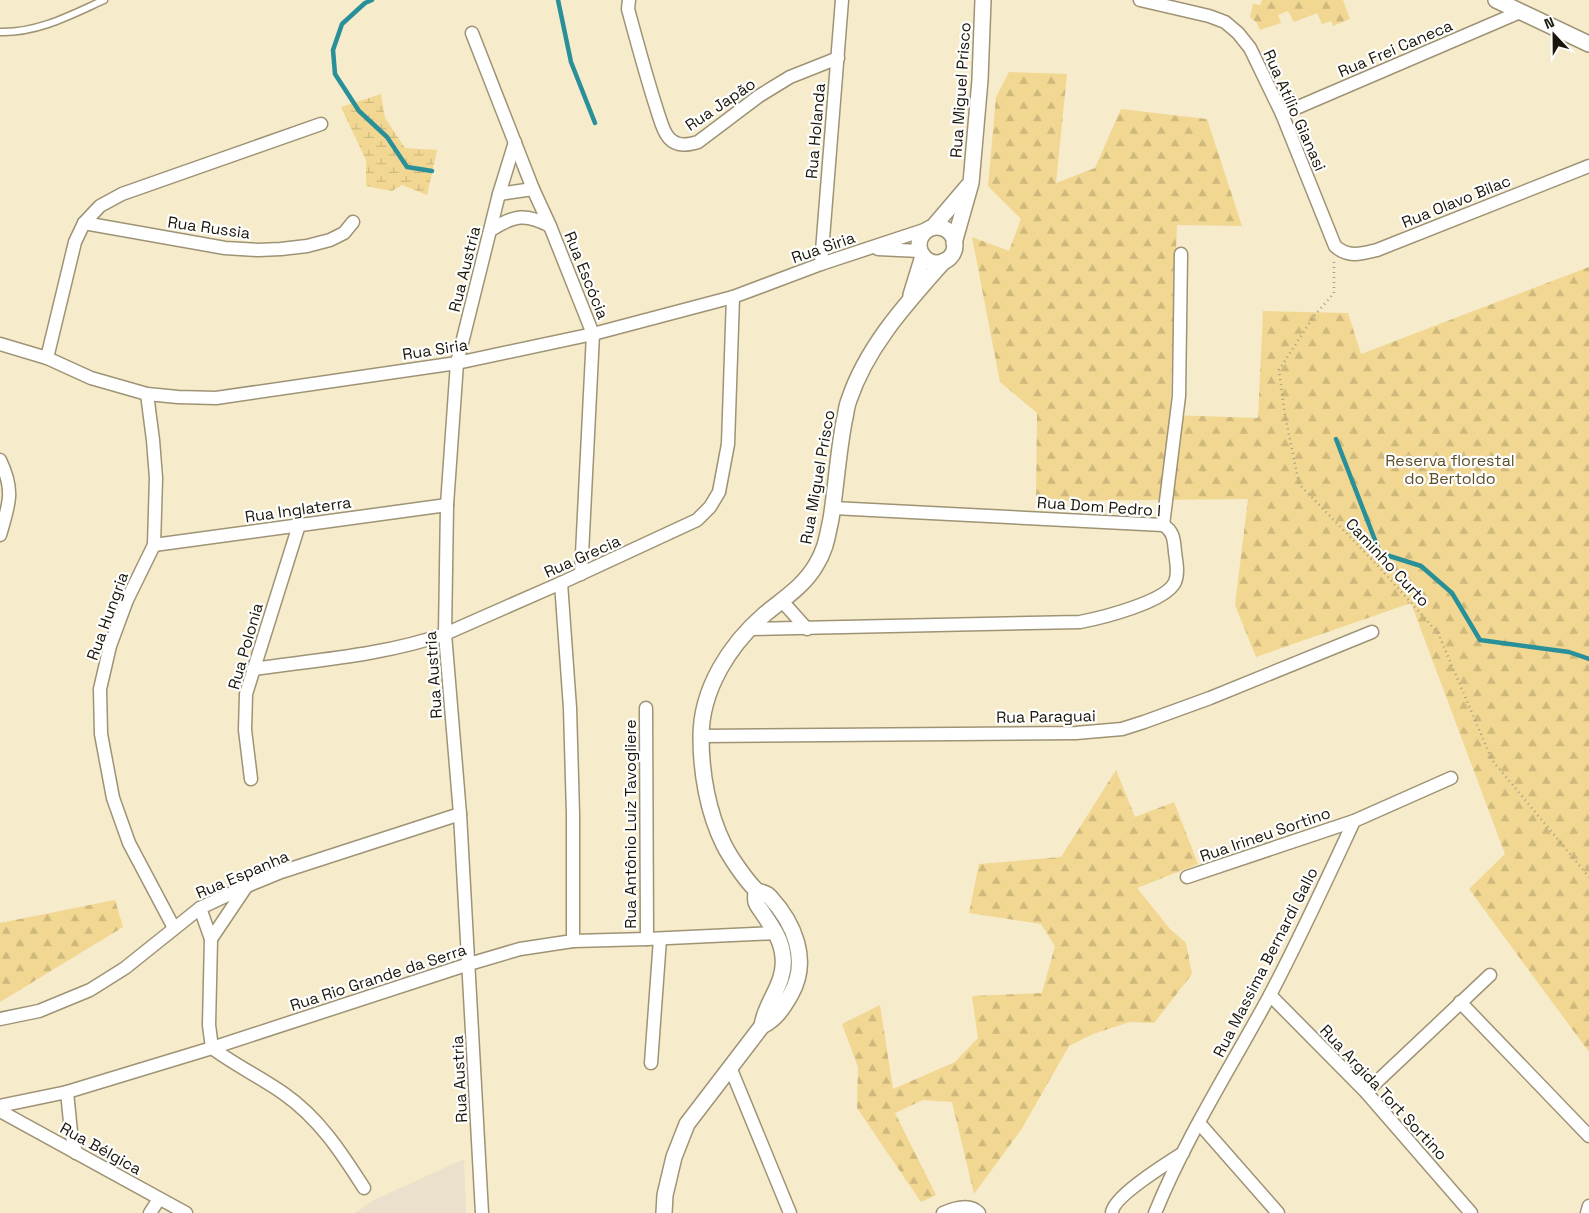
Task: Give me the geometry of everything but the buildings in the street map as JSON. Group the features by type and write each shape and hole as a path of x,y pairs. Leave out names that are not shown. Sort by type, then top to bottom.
{"street":[{"name":"Rua Japão","path":"628,0 628,9 662,125 668,138 678,144 689,145 698,142 759,96 790,77 838,58"},
{"name":"Rua Holanda","path":"821,264 842,0"},
{"name":"Rua Miguel Prisco","path":"664,1213 665,1195 674,1157 687,1124 762,1026 773,1021 783,1008 794,989 800,956 795,937 780,910 768,894 756,890 731,857 712,817 704,777 701,736 707,697 740,638 799,586 815,568 825,549 833,508 848,401 864,365 886,331 944,261 952,254 971,183 980,80 984,0"},
{"name":"Rua Atílio Gianasi","path":"1140,0 1210,16 1224,22 1250,48 1282,114 1334,246"},
{"path":"1496,0 1589,44"},
{"name":"Rua Frei Caneca","path":"1282,114 1520,12"},
{"name":"Rua Escócia","path":"472,33 533,189 550,226 593,334 581,574"},
{"path":"48,358 75,242 84,223 100,206 122,194 321,124"},
{"name":"Rua Austria","path":"482,1213 460,814 445,634 447,505 457,363 515,142"},
{"name":"Rua Olavo Bilac","path":"1334,246 1350,255 1377,250 1589,166"},
{"name":"Rua Miguel Prisco","path":"909,302 921,253 920,239 971,183"},
{"path":"500,194 533,189"},
{"path":"491,230 504,221 518,217 538,219 550,226"},
{"name":"Rua Russia","path":"84,223 225,248 281,250 330,240 344,233 353,222"},
{"path":"930,228 945,229 950,232 954,243"},
{"name":"Rua Siria","path":"0,344 48,358 91,378 147,394 216,398 457,363 593,334 733,296 821,264 930,228"},
{"name":"Rua Siria","path":"870,248 921,253"},
{"path":"921,253 932,262 944,261"},
{"path":"1163,525 1179,396 1182,254"},
{"name":"Rua Grecia","path":"253,670 401,647 445,634 697,520 710,507 719,492 728,444 733,296"},
{"name":"Rua Hungria","path":"147,394 154,440 156,478 154,545 127,600 110,646 100,689 102,734 113,798 129,843 174,928"},
{"path":"0,460 8,477 10,500 0,535"},
{"name":"Rua Inglaterra","path":"154,545 447,505"},
{"name":"Rua Dom Pedro I","path":"749,629 1080,622 1100,618 1165,594 1175,583 1178,568 1171,530 1163,525 833,508"},
{"name":"Rua Polonia","path":"251,778 245,721 246,694 299,526"},
{"path":"561,583 570,708 573,814 573,940"},
{"path":"782,601 807,629"},
{"name":"Rua Paraguai","path":"701,736 1076,733 1122,729 1210,698 1372,632"},
{"name":"Rua Antônio Luiz Tavogliere","path":"646,708 654,939 651,1063"},
{"path":"1354,821 1452,778"},
{"name":"Rua Espanha","path":"0,1019 40,1011 90,990 125,968 200,908 247,886 281,872 460,814"},
{"name":"Rua Irineu Sortino","path":"1187,877 1354,821"},
{"name":"Rua Massima Bernardi Gallo","path":"1155,1213 1183,1152 1270,995 1311,914 1354,821"},
{"path":"211,939 247,886"},
{"name":"Rua Miguel Prisco","path":"756,890 756,902 776,933 782,951 783,972 780,984 764,1014 762,1026"},
{"path":"200,908 211,939 209,1025 212,1048 229,1061 283,1093 305,1111 336,1145 364,1188"},
{"name":"Rua Rio Grande da Serra","path":"0,1106 67,1092 212,1048 469,964 530,947 573,940 654,939 776,933"},
{"path":"1366,1092 1490,975"},
{"name":"Rua Argida Tort Sortino","path":"1270,995 1366,1092 1472,1213"},
{"path":"1460,1002 1584,1124 1589,1136"},
{"path":"730,1067 790,1213"},
{"path":"67,1092 68,1111 76,1153"},
{"name":"Rua Bélgica","path":"0,1111 186,1213"},
{"path":"1200,1123 1278,1213"},
{"path":"1112,1213 1114,1205 1130,1190 1183,1152"},
{"path":"150,1213 159,1199"},
{"path":"1588,1213 1589,1206"},
{"path":"947,1211 962,1207 972,1208 979,1213"}],"lane":[{"path":"0,32 17,33 54,23 104,0"}],"path":[{"name":"Caminho Curto","path":"1334,246 1334,293 1314,316 1279,370 1285,415 1299,484 1379,567 1438,633 1492,760 1589,877"}],"shaded area":[{"path":"464,1159 466,1213 355,1213 374,1200"}],"green space":[{"path":"1262,0 1343,0 1350,19 1333,26 1331,21 1322,24 1317,13 1294,22 1288,11 1278,15 1281,23 1260,30 1257,23 1250,17 1253,4 1260,5"},
{"name":"Reserva florestal do Bertoldo","path":"1009,72 1067,74 1056,183 1095,168 1121,109 1207,119 1242,226 1177,225 1170,415 1258,418 1263,311 1348,313 1361,354 1589,267 1589,1052 1469,889 1505,854 1411,603 1256,657 1235,605 1248,499 1036,501 1037,413 1000,382 972,237 1009,251 1021,219 988,186 996,97"},
{"path":"381,94 385,118 405,148 437,150 427,195 402,185 392,191 366,186 366,160 341,107"},
{"path":"1116,770 1135,817 1174,802 1198,864 1137,888 1170,929 1186,943 1192,974 1154,1023 1130,1022 1093,1034 1069,1046 1021,1130 974,1194 952,1102 923,1100 895,1113 936,1195 921,1202 857,1108 858,1067 842,1024 880,1005 893,1089 955,1062 978,1038 972,996 1042,993 1055,946 1041,924 969,913 979,864 1061,857"},
{"path":"115,900 123,927 0,1002 0,923"}],"waterway":[{"path":"372,0 365,3 342,24 333,50 335,74 359,111 387,137 407,167 432,171"},
{"path":"558,0 571,62 595,123"},
{"path":"1336,439 1380,553 1421,566 1452,593 1480,640 1569,652 1589,659"}]}
